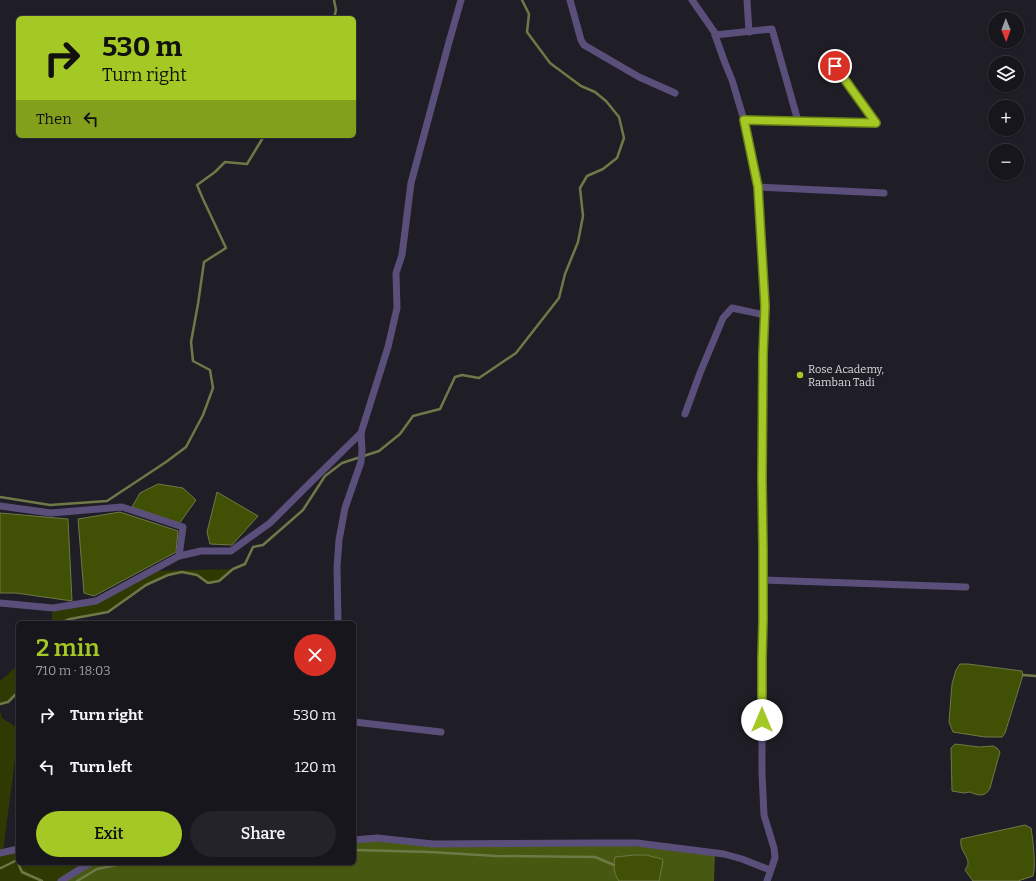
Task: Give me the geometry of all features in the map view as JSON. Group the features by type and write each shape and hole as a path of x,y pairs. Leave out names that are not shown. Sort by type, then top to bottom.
{"street":[{"path":"338,621 337,567 339,540 345,508 361,462 361,433 388,348 397,308 396,273 402,255 411,184 461,0"},
{"path":"570,0 581,40 584,45 640,76 675,93"},
{"path":"692,0 715,32 715,36 732,80 744,120 758,187 765,315 763,378 762,580 763,794 764,815 774,848 775,858 767,881"},
{"path":"747,0 748,32"},
{"path":"715,36 772,29 798,121"},
{"path":"744,120 876,123 835,66"},
{"path":"758,187 884,193"},
{"path":"685,414 723,318 732,308 765,315"},
{"path":"0,603 53,608 96,601 179,556 201,551 231,551 270,523 361,433"},
{"path":"0,506 51,513 122,507 183,527 179,556"},
{"path":"762,580 966,587"},
{"path":"356,722 441,732"},
{"path":"356,840 377,838 433,844 637,843 724,854 770,870"},
{"path":"0,853 16,849"},
{"path":"61,881 87,865"}],"shaded area":[{"path":"158,484 183,488 196,500 179,524 132,507 140,493"},
{"path":"217,492 258,516 232,545 210,544 207,532"},
{"path":"120,512 178,531 176,552 94,596 84,593 78,519"},
{"path":"0,513 68,519 72,601 16,593 0,593"},
{"path":"233,569 219,581 208,583 197,575 182,572 168,575 148,584 108,612 65,621 51,621 53,608 96,601 152,571"},
{"path":"960,664 1022,671 1023,675 1005,733 1002,737 985,737 953,732 949,722 952,684 956,670"},
{"path":"16,667 16,694 8,702 0,704 0,681"},
{"path":"0,711 2,718 16,727 16,757 3,852 16,849 16,865 87,865 61,881 0,881"},
{"path":"955,744 979,747 993,746 1000,752 990,788 986,793 979,795 970,792 964,793 952,791 951,748"},
{"path":"1025,825 1031,828 1034,860 1033,876 1018,881 973,881 965,870 968,866 968,861 961,847 961,839"},
{"path":"356,840 433,844 596,843 715,853 714,881 61,881 87,865 356,865"},
{"path":"646,855 662,859 663,861 659,881 619,881 614,869 615,857"}],"waterway":[{"path":"334,0 336,10 334,16"},
{"path":"65,621 108,612 146,585 168,575 182,572 197,575 208,583 219,581 233,569 245,564 253,547 263,545 303,510 325,476 342,463 379,451 400,434 413,416 440,409 455,377 462,375 479,378 516,353 559,298 565,274 578,242 583,216 580,188 587,176 603,169 617,158 624,138 619,117 606,101 595,92 581,86 550,63 527,32 529,14 522,0"},
{"path":"0,497 50,505 107,501 186,447 203,415 213,388 210,370 193,361 191,342 204,262 226,248 197,185 215,172 225,162 247,164 263,138"},
{"path":"1023,675 1036,676"},
{"path":"0,704 8,702 16,694"},
{"path":"356,850 496,856 595,857 614,865"},
{"path":"0,868 16,860"},
{"path":"19,865 22,872 42,881"},
{"path":"77,881 97,869 116,865"}],"place":[{"name":"Rose Academy, Ramban Tadi","path":"800,375"}],"route":[{"path":"762,720 762,479 765,306 758,187 744,120 876,123 835,66"}]}
